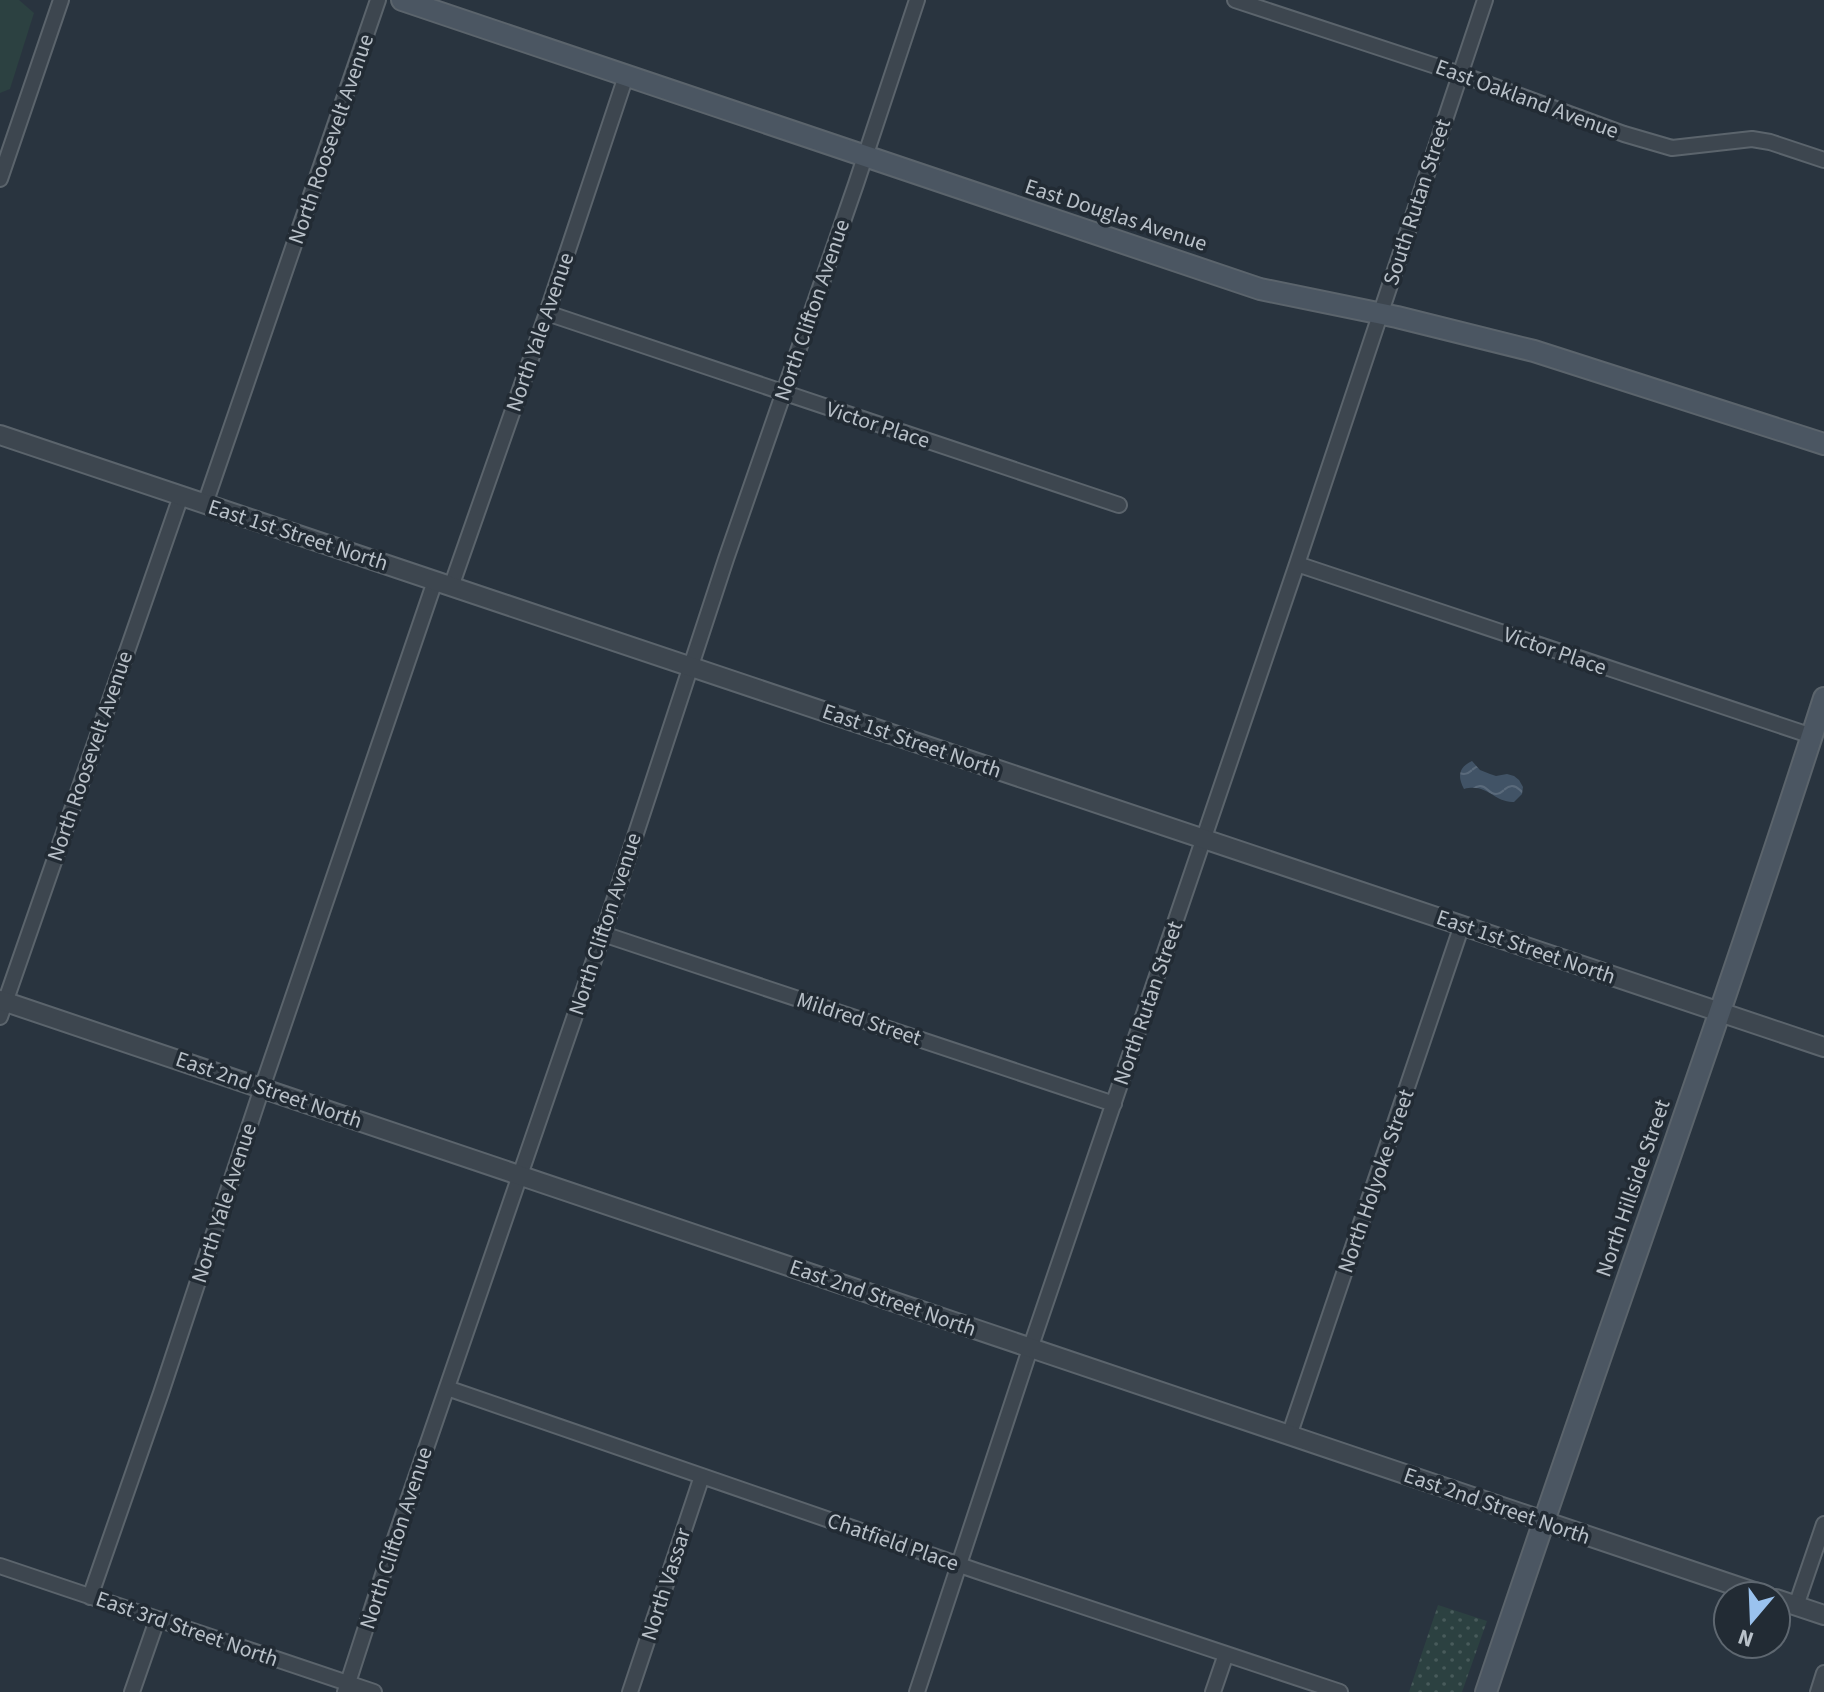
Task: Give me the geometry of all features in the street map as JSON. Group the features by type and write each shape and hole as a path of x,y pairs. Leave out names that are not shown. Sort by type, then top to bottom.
{"main road":[{"name":"East Douglas Avenue","path":"402,0 1260,289 1534,351 1824,444"},
{"name":"North Hillside Street","path":"1486,1692 1778,842 1824,698"}],"street":[{"path":"0,179 61,0"},
{"name":"North Roosevelt Avenue","path":"205,504 378,0"},
{"name":"North Clifton Avenue","path":"347,1688 917,0"},
{"name":"East Oakland Avenue","path":"1235,0 1672,148 1752,139 1824,160"},
{"name":"South Rutan Street","path":"1380,314 1485,0"},
{"name":"North Yale Avenue","path":"90,1597 262,1088 443,584 547,313 626,76"},
{"name":"Victor Place","path":"547,313 1119,505"},
{"name":"North Rutan Street","path":"917,1692 1380,314"},
{"name":"East 1st Street North","path":"0,435 1824,1047"},
{"name":"North Roosevelt Avenue","path":"2,1006 181,496"},
{"name":"Victor Place","path":"1297,564 1812,736"},
{"name":"North Holyoke Street","path":"1289,1436 1462,925"},
{"name":"Mildred Street","path":"603,934 1114,1104"},
{"name":"East 2nd Street North","path":"2,1006 520,1174 1718,1580"},
{"name":"Chatfield Place","path":"447,1388 1340,1692"},
{"name":"North Vassar","path":"630,1692 702,1476"},
{"path":"1796,1606 1824,1524"},
{"name":"East 3rd Street North","path":"0,1566 347,1688 374,1692"},
{"path":"1792,1605 1824,1615"},
{"path":"132,1692 157,1620"},
{"path":"1213,1692 1226,1654"},
{"path":"1818,1692 1824,1673"}],"green space":[{"path":"0,0 19,0 34,13 10,89 0,93"},
{"path":"1438,1605 1487,1621 1462,1692 1409,1692"}],"water":[{"path":"1472,761 1480,770 1490,774 1514,776 1523,787 1522,794 1514,802 1501,800 1479,789 1464,789 1460,772"}]}
